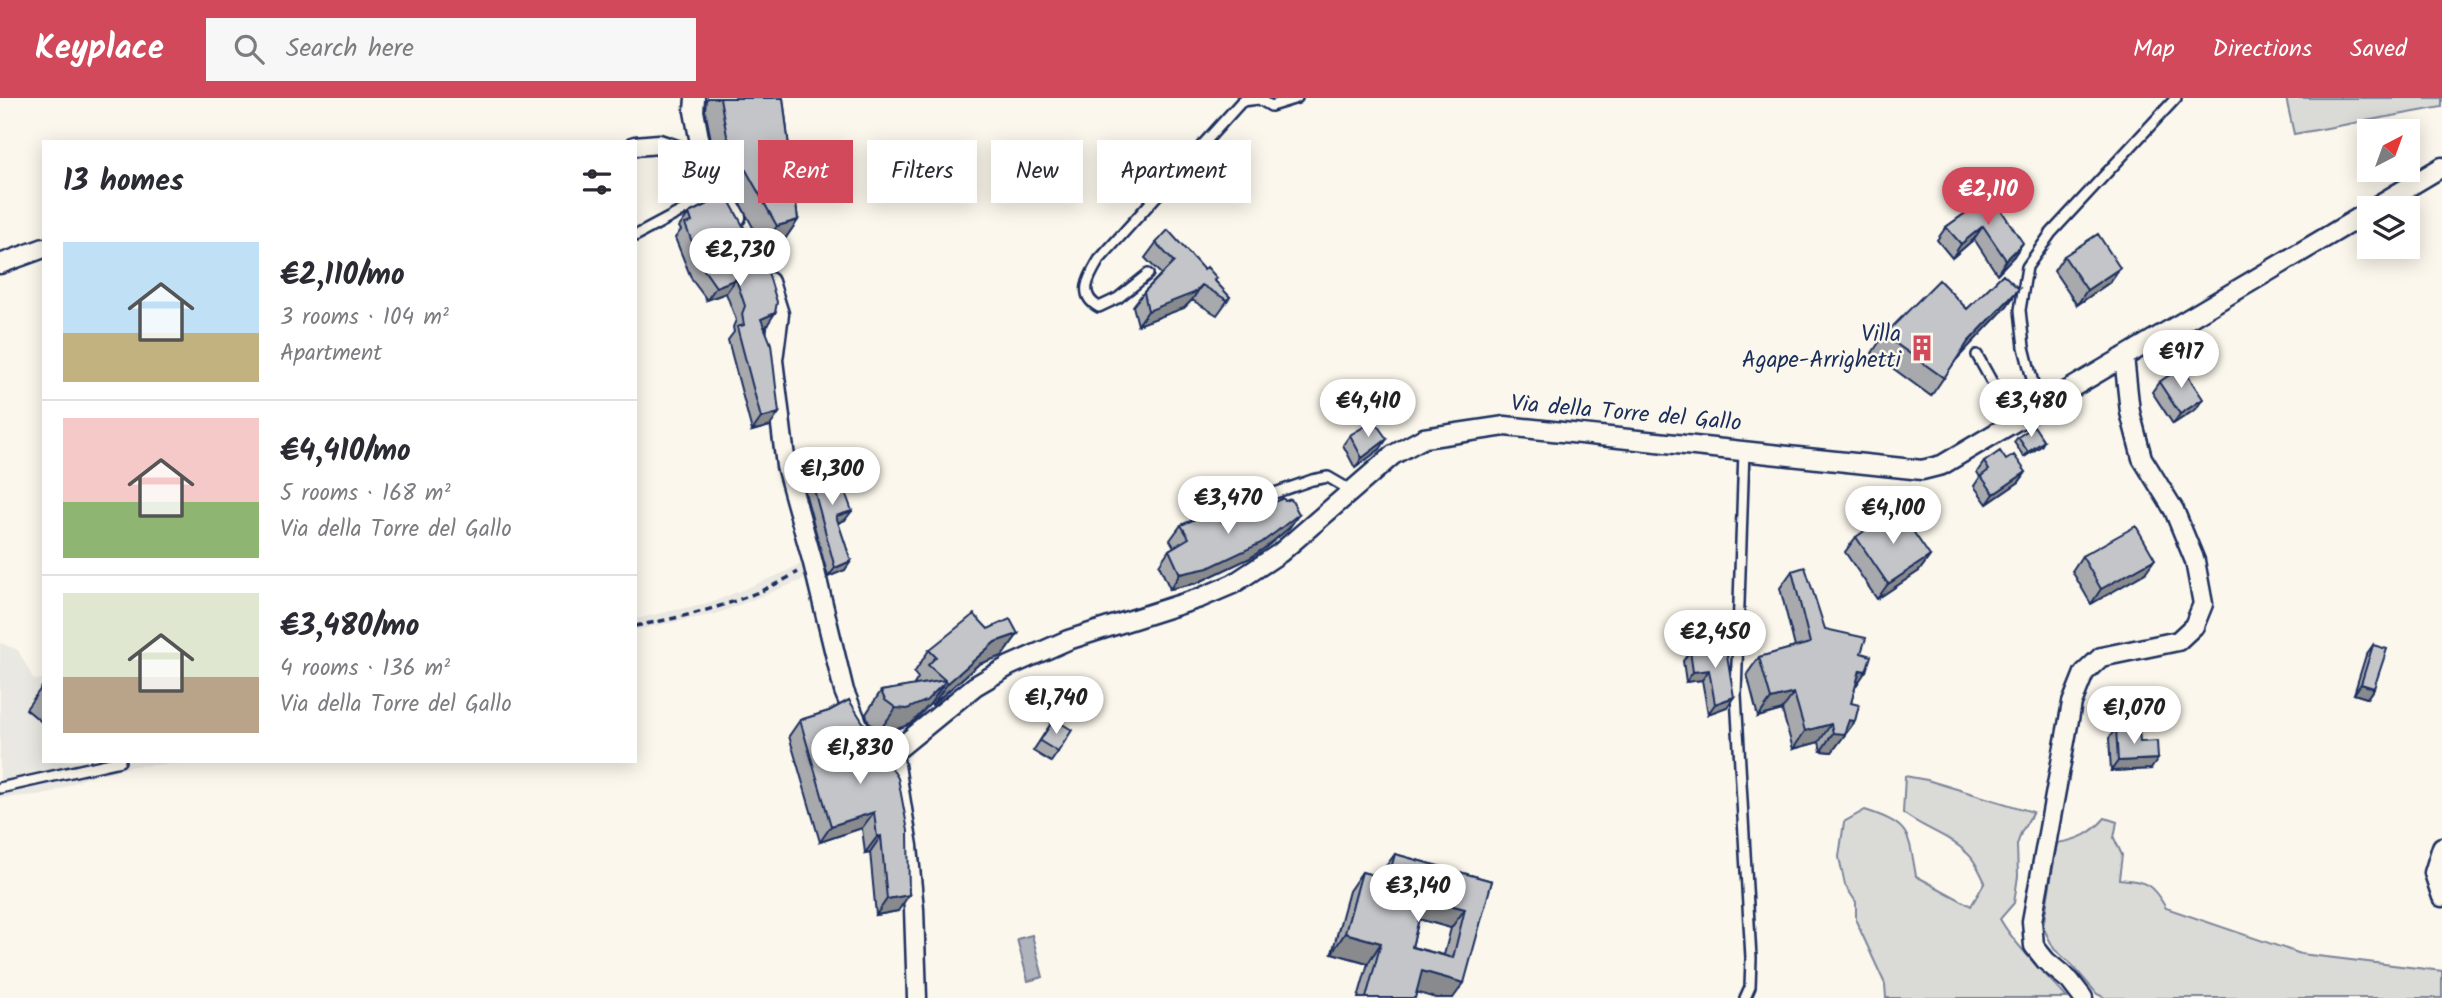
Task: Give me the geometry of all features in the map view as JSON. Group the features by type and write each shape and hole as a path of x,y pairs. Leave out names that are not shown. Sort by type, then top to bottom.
{"street":[{"path":"695,98 694,111 699,140"},
{"path":"637,146 658,144"},
{"name":"Via della Torre del Gallo","path":"2393,196 2442,167"},
{"path":"727,203 746,236"},
{"name":"Via della Torre del Gallo","path":"892,753 975,686 1009,666 1068,640 1200,598 1233,584 1280,553 1393,455 1424,438 1505,426 1922,470 1941,465 2357,217"},
{"path":"0,264 42,249"},
{"path":"763,267 779,314 773,360 786,466 844,691 860,730 892,753 908,845 914,909 917,998"},
{"path":"2083,998 2070,981 2046,961 2034,946 2032,920 2072,703 2084,673 2101,657 2178,642 2194,626 2203,604 2195,561 2174,510 2141,458 2130,412 2124,357"},
{"path":"2442,847 2434,873 2442,897"}],"lane":[{"path":"1148,274 1107,305 1099,307 1087,297 1087,279 1099,260 1242,101 1259,99 1271,106 1297,98"},
{"path":"2039,407 2024,347 2020,310 2027,267 2052,233 2176,98"},
{"path":"637,235 696,203"},
{"path":"1977,355 2014,422"},
{"path":"1744,450 1736,695 1751,958 1750,987 1745,998"},
{"path":"1191,523 1312,480 1328,477 1352,491"},
{"path":"0,788 111,763"}],"path":[{"path":"637,626 717,607 800,571"}],"shaded area":[{"path":"2286,98 2442,98 2442,107 2376,119 2357,119 2357,123 2294,134"},
{"path":"806,561 810,577 716,614 637,630 637,619 713,602"},
{"path":"0,643 18,650 34,680 42,679 42,763 191,763 133,766 85,778 49,794 0,798"},
{"path":"1905,776 1927,780 2033,812 2017,845 2018,876 2014,903 2000,919 2022,950 2067,998 1886,998 1885,984 1856,921 1856,902 1845,885 1839,857 1844,822 1865,810 1891,820 1905,832 1916,876 1971,906 1985,882 1973,860 1961,847 1903,813"},
{"path":"2105,818 2117,822 2114,838 2122,855 2119,879 2148,885 2166,908 2301,954 2442,971 2442,998 2105,998 2097,994 2054,949 2043,927 2057,843 2084,835"},
{"path":"1032,935 1043,977 1028,981 1017,939"}],"building":[{"path":"720,98 783,98 788,140 758,140 758,192 744,167 744,140 729,140"},
{"path":"1991,195 2023,243 2006,260 1983,226 1961,244 1946,227"},
{"path":"710,203 730,203 767,269 777,302 775,313 761,319 771,344 779,413 761,418 737,327 744,325 742,314 745,306 736,279 716,287 702,267 685,224 692,222 689,213"},
{"path":"764,203 796,203 798,220 777,226"},
{"path":"1168,230 1204,270 1207,267 1217,278 1214,280 1230,297 1227,300 1202,285 1194,293 1148,311 1144,292 1174,262 1156,243"},
{"path":"2098,234 2120,268 2087,290 2064,256"},
{"path":"2003,274 2019,289 1968,342 1944,378 1884,335 1939,280 1967,309"},
{"path":"2182,367 2203,399 2180,414 2159,382"},
{"path":"1374,421 1387,439 1362,458 1350,435"},
{"path":"2034,426 2044,441 2028,452 2018,437"},
{"path":"2000,451 2006,460 2014,455 2026,472 1994,494 1981,476 1989,470 1984,462"},
{"path":"832,456 852,511 836,516 851,561 835,568 812,482 820,480 814,461"},
{"path":"1283,498 1285,501 1291,499 1299,514 1276,532 1261,543 1208,568 1180,574 1169,550 1189,538 1181,525 1216,510 1222,522 1238,514 1242,520"},
{"path":"1897,508 1930,556 1888,584 1856,537"},
{"path":"2136,526 2155,559 2101,589 2082,556"},
{"path":"1805,567 1825,629 1866,638 1861,653 1871,656 1866,671 1860,670 1851,703 1859,705 1855,721 1849,720 1844,734 1833,733 1831,724 1805,731 1794,693 1771,699 1759,657 1810,643 1792,571"},
{"path":"974,614 988,629 1010,619 1018,634 995,642 948,683 946,681 926,701 907,709 896,708 885,700 881,691 945,680 928,665 936,657 929,650"},
{"path":"1723,642 1734,697 1715,704 1709,670 1693,672 1690,651 1706,650 1705,644"},
{"path":"2373,645 2387,649 2374,688 2361,684"},
{"path":"849,700 898,778 908,831 909,895 887,899 881,836 877,837 874,812 831,826 800,720 829,711"},
{"path":"1054,719 1072,730 1058,752 1040,741"},
{"path":"2139,727 2140,742 2157,741 2158,759 2118,761 2116,728"},
{"path":"1395,854 1492,881 1464,983 1422,971 1415,998 1366,998 1381,943 1345,933 1362,872 1388,879","holes":["1424,898 1465,909 1453,958 1412,947"]}],"place":[{"name":"Villa Agape-Arrighetti","path":"1922,348"}]}
